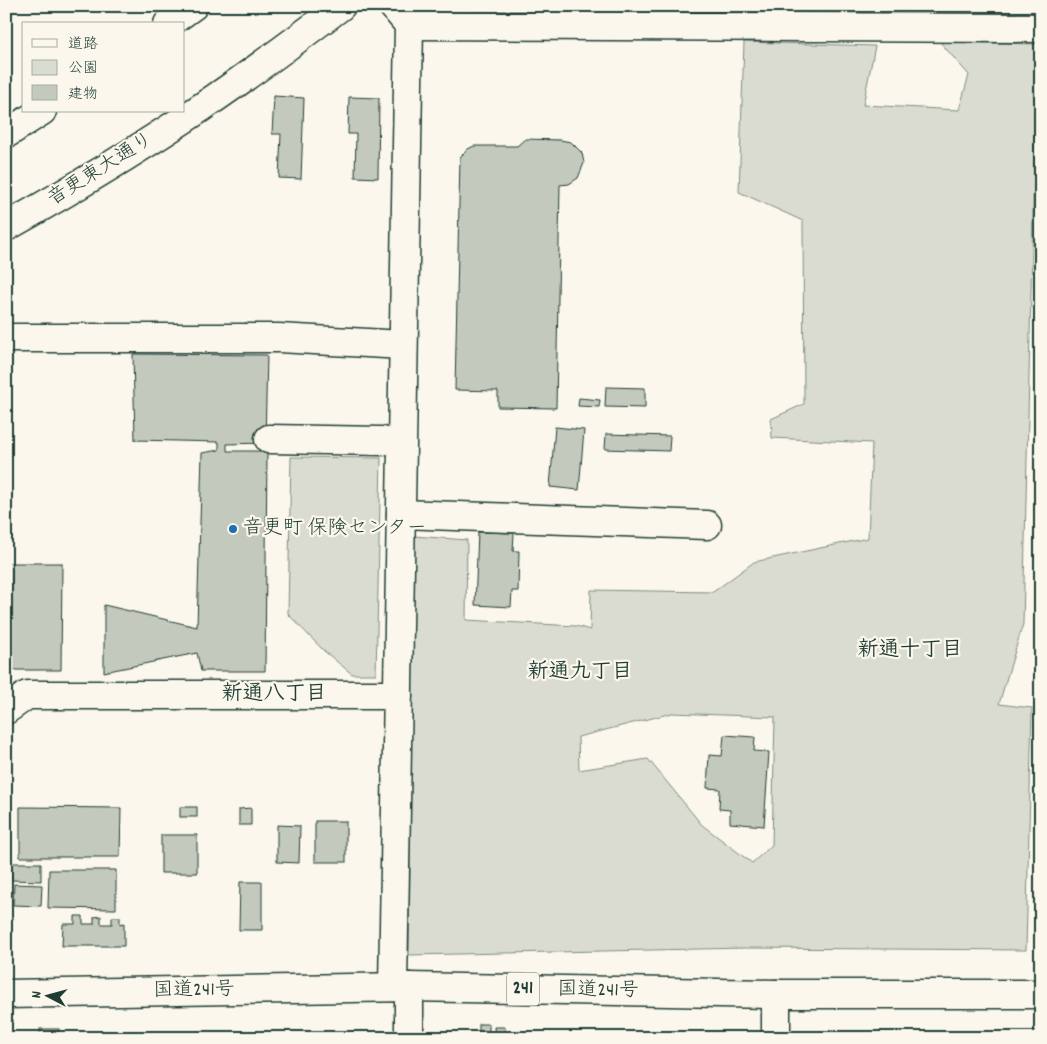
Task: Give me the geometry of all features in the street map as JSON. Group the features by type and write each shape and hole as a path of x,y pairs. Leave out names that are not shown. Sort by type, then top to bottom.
{"main road":[{"path":"171,22 193,6"},
{"name":"音更東大通り","path":"6,227 87,181 188,116 270,60 341,6"},
{"path":"524,26 543,6"},
{"path":"409,1038 401,987 398,695 403,345 401,16 524,26 1041,28"},
{"path":"6,134 40,112"},
{"path":"6,338 279,338 403,345"},
{"path":"269,439 382,441"},
{"path":"401,514 707,525"},
{"path":"6,710 28,695 398,695"},
{"name":"国道241号","path":"6,994 401,987 776,994 1041,994"},
{"path":"776,994 776,1038"}],"green space":[{"path":"744,42 875,46 863,105 959,110 969,75 940,42 1037,44 1023,624 999,704 1032,708 1026,950 747,948 409,955 413,536 467,540 466,620 576,626 590,630 591,590 713,592 754,562 868,538 872,443 772,438 771,419 804,404 803,221 739,192","holes":["672,713 775,717 772,845 752,863 702,825 648,759 579,770 578,737"]},
{"path":"291,457 381,458 376,674 352,674 324,651 288,614"}],"building":[{"path":"913,6 938,6 938,8 913,8"},
{"path":"972,6 1007,6 1007,9 972,8"},
{"path":"274,96 304,98 301,179 279,178 281,134 272,134"},
{"path":"349,97 379,98 378,178 355,177 356,134 348,134"},
{"path":"525,139 571,142 582,153 584,163 578,178 569,184 560,185 556,408 498,407 498,391 455,390 460,157 474,146 517,146"},
{"name":"音更町 保険センター","path":"133,354 267,355 265,443 227,444 227,451 267,451 265,671 201,671 197,653 104,672 104,605 197,627 202,453 219,450 219,442 135,440"},
{"path":"606,387 645,388 645,408 605,407"},
{"path":"579,398 600,400 599,407 578,406"},
{"path":"555,427 584,430 579,490 550,487"},
{"path":"606,434 670,436 669,451 605,449"},
{"path":"478,532 514,533 513,551 519,551 518,591 512,591 511,607 475,605"},
{"path":"6,563 62,563 61,670 6,670"},
{"path":"724,735 755,737 754,751 769,752 764,826 730,823 730,810 719,809 720,789 707,788 709,755 722,756"},
{"path":"20,807 121,808 120,857 20,857"},
{"path":"180,807 197,807 197,817 180,817"},
{"path":"251,808 251,825 239,825 239,809"},
{"path":"315,821 346,821 346,862 315,862"},
{"path":"277,825 300,826 299,863 277,862"},
{"path":"161,835 197,835 197,873 161,873"},
{"path":"11,863 41,863 41,881 11,880"},
{"path":"49,870 116,870 116,909 48,908"},
{"path":"240,882 262,882 262,930 239,930"},
{"path":"14,884 42,885 41,906 13,905"},
{"path":"75,916 83,916 83,924 94,924 94,917 101,916 101,924 112,924 112,917 120,917 120,924 124,923 124,946 62,946 63,924 75,924"},
{"path":"479,1024 489,1024 489,1038 479,1038"},
{"path":"494,1027 505,1027 505,1038 495,1038"},
{"path":"40,1029 59,1029 59,1038 40,1038"}],"place":[{"name":"音更町 保険センター","path":"233,529"}],"district":[{"name":"新通十丁目","path":"910,651"},
{"name":"新通九丁目","path":"580,673"},
{"name":"新通八丁目","path":"274,695"}]}
